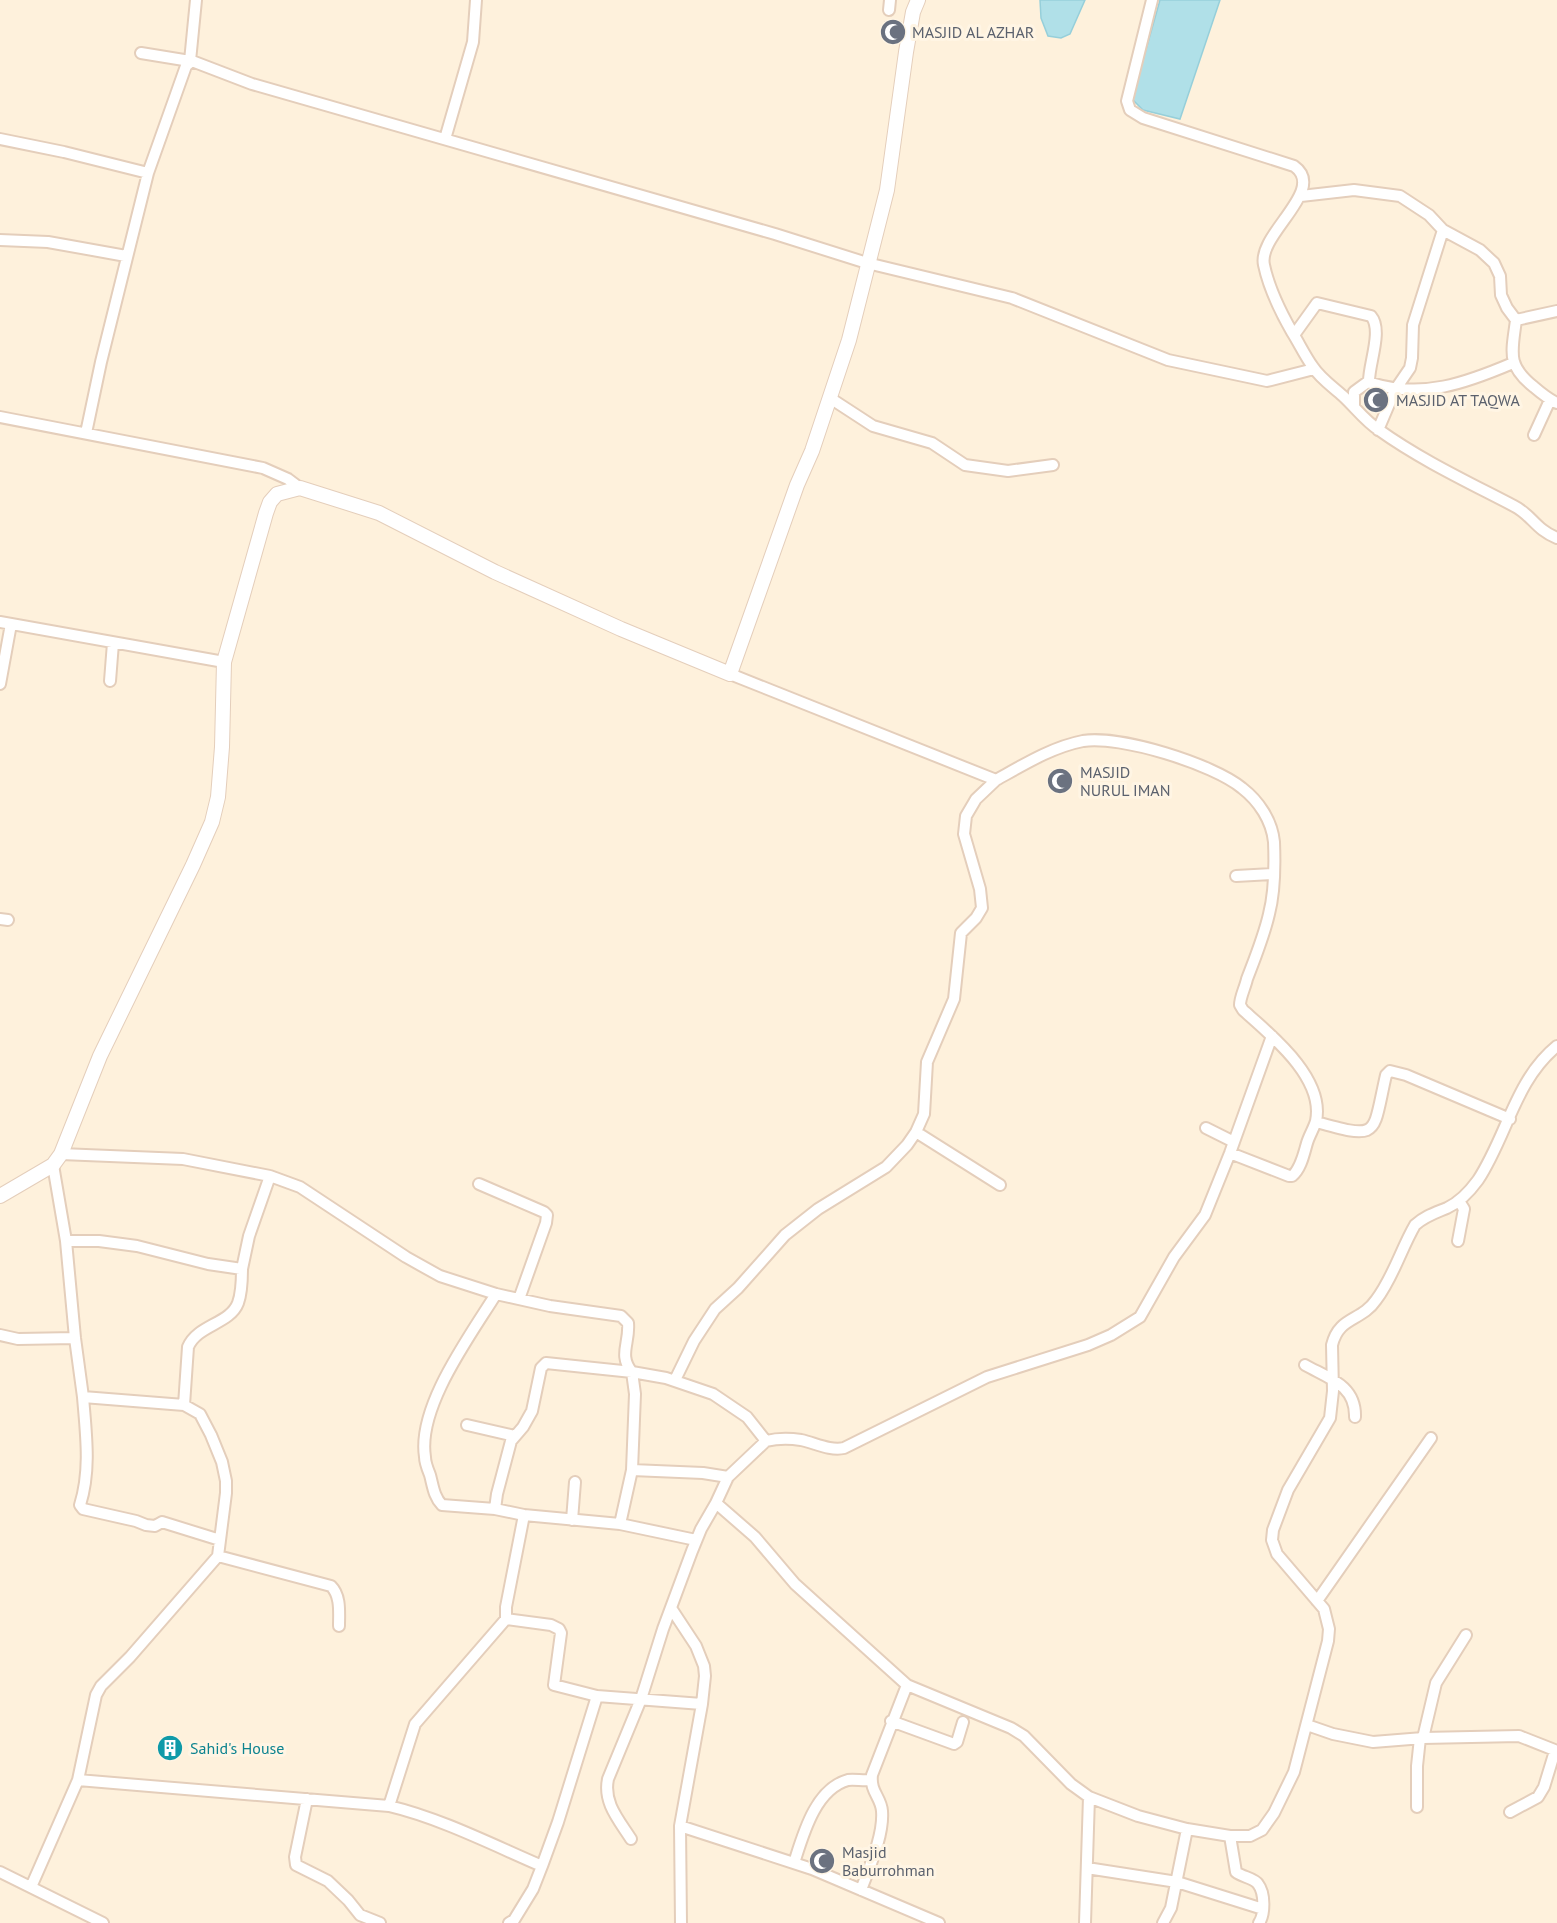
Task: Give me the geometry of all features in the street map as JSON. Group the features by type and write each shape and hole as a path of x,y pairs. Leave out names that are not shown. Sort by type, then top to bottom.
{"street":[{"path":"445,139 473,42 476,0"},
{"path":"730,674 849,340 886,190 906,52 913,12 918,0"},
{"path":"1150,0 1127,101 1130,110 1143,118 1294,166 1301,173 1303,180 1301,196 1266,248 1263,262 1274,296 1314,369 1378,430 1470,485 1516,506 1539,529 1557,538"},
{"path":"86,433 100,362 148,173 186,66 190,61 196,4"},
{"path":"141,53 190,61 252,84 776,234 867,263 1012,298 1167,360 1267,381 1314,369"},
{"path":"0,139 148,173"},
{"path":"1301,196 1354,190 1400,196 1429,215 1443,230 1480,250 1494,263 1500,276 1502,295 1507,309 1516,320 1514,363 1520,376 1553,401 1534,435"},
{"path":"1378,430 1395,390 1410,368 1413,325 1443,230"},
{"path":"0,240 48,242 126,256"},
{"path":"1294,335 1317,303 1371,316 1376,323 1376,335 1369,381 1354,392 1354,406"},
{"path":"1516,320 1557,311"},
{"path":"1369,381 1395,390 1451,387 1514,363"},
{"path":"830,398 873,426 932,443 965,465 1008,471 1053,465"},
{"path":"0,417 263,468 300,488 379,513 495,572 621,628 996,780"},
{"path":"275,473 277,494"},
{"path":"220,1540 162,1522 155,1526 146,1525 83,1509 80,1505 88,1457 57,1160 100,1056 193,866 212,822 218,798 222,747 224,662 270,502 277,494 300,488"},
{"path":"0,684 5,623 224,662"},
{"path":"110,681 113,643"},
{"path":"675,1380 694,1341 715,1309 738,1288 785,1235 818,1209 886,1167 916,1132 924,1114 927,1062 954,999 961,933 976,918 982,908 980,890 964,834 966,816 976,799 996,780 1034,759 1065,746 1082,741 1116,741 1156,751 1228,778 1254,799 1270,824 1274,838 1274,874 1269,915 1240,1001 1243,1010 1272,1036 1314,1089 1316,1122 1299,1168 1292,1176 1230,1153"},
{"path":"1236,876 1274,874"},
{"path":"632,1839 612,1811 607,1796 607,1786 696,1540 729,1477 766,1441 801,1440 832,1448 844,1448 987,1377 1088,1345 1111,1335 1140,1317 1174,1257 1205,1215 1272,1036"},
{"path":"716,1503 755,1537 795,1584 907,1685 1011,1728 1031,1743 1071,1784 1089,1797 1138,1816 1186,1829 1230,1836 1250,1836 1257,1833 1274,1814 1294,1772 1329,1629 1324,1609 1277,1554 1272,1540 1273,1530 1288,1490 1330,1418 1334,1380 1332,1345 1337,1330 1341,1325 1370,1308 1377,1300 1415,1226 1422,1218 1459,1202 1477,1181 1500,1142 1526,1081 1549,1052 1557,1046"},
{"path":"1316,1122 1353,1132 1371,1129 1377,1119 1386,1075 1389,1071 1415,1079 1510,1119"},
{"path":"1206,1128 1234,1142"},
{"path":"916,1132 1000,1185"},
{"path":"0,1196 57,1160 183,1159 270,1176 300,1187 425,1269 440,1276 496,1294 550,1306 621,1316 628,1323 624,1356 625,1364 632,1372 635,1394 632,1470 620,1524"},
{"path":"184,1405 187,1358 191,1339 231,1313 237,1305 242,1288 242,1269 249,1236 270,1176"},
{"path":"479,1184 547,1215 546,1224 519,1299"},
{"path":"1458,1241 1464,1209 1459,1202"},
{"path":"66,1240 137,1246 208,1264 242,1269"},
{"path":"496,1294 454,1361 429,1414 424,1457 436,1499 441,1505 620,1524 696,1540"},
{"path":"0,1335 18,1339 75,1338"},
{"path":"495,1509 499,1484 511,1441 523,1427 532,1411 541,1368 546,1363 632,1372 675,1380 713,1394 732,1406 747,1417 766,1441"},
{"path":"1305,1365 1334,1380 1354,1400 1355,1417"},
{"path":"31,1887 78,1780 96,1695 100,1686 130,1658 218,1556 226,1492 222,1462 200,1414 189,1410 184,1405 83,1397"},
{"path":"467,1425 515,1437"},
{"path":"1317,1601 1431,1438"},
{"path":"632,1470 703,1473 729,1477"},
{"path":"572,1520 575,1482"},
{"path":"389,1806 415,1724 506,1620 506,1607 524,1515"},
{"path":"218,1556 331,1586 336,1590 338,1599 339,1626"},
{"path":"671,1608 696,1646 704,1666 702,1704 680,1826 681,1923"},
{"path":"506,1620 551,1625 559,1629 561,1633 554,1685 597,1696 702,1704"},
{"path":"1417,1807 1417,1766 1436,1683 1466,1635"},
{"path":"861,1890 876,1849 882,1814 880,1804 873,1793 871,1780 891,1721 907,1685"},
{"path":"509,1923 514,1920 533,1889 542,1866 597,1696"},
{"path":"891,1721 954,1744 957,1742 963,1722"},
{"path":"1307,1725 1333,1734 1373,1742 1422,1738 1519,1736 1556,1751 1544,1787 1538,1797 1510,1812"},
{"path":"78,1780 389,1806 429,1818 542,1866"},
{"path":"794,1863 806,1824 826,1793 848,1780 871,1780"},
{"path":"1085,1923 1089,1797"},
{"path":"307,1799 295,1857 296,1865 328,1881 360,1915 380,1923"},
{"path":"680,1826 794,1863 939,1923"},
{"path":"1163,1923 1171,1908 1186,1829"},
{"path":"1230,1836 1236,1872 1258,1884 1263,1909 1258,1923"},
{"path":"1087,1868 1177,1882 1263,1909"},
{"path":"0,1872 103,1923"}],"water":[{"path":"1040,0 1085,0 1070,34 1061,38 1048,36 1041,18"},
{"path":"1160,0 1220,0 1180,119 1143,110 1132,99"}],"place":[{"name":"MASJID AL AZHAR","path":"893,32"},
{"name":"MASJID AT TAQWA","path":"1376,400"},
{"name":"MASJID NURUL IMAN","path":"1060,781"},
{"name":"Sahid's House","path":"170,1748"},
{"name":"Masjid Baburrohman","path":"822,1861"}]}
